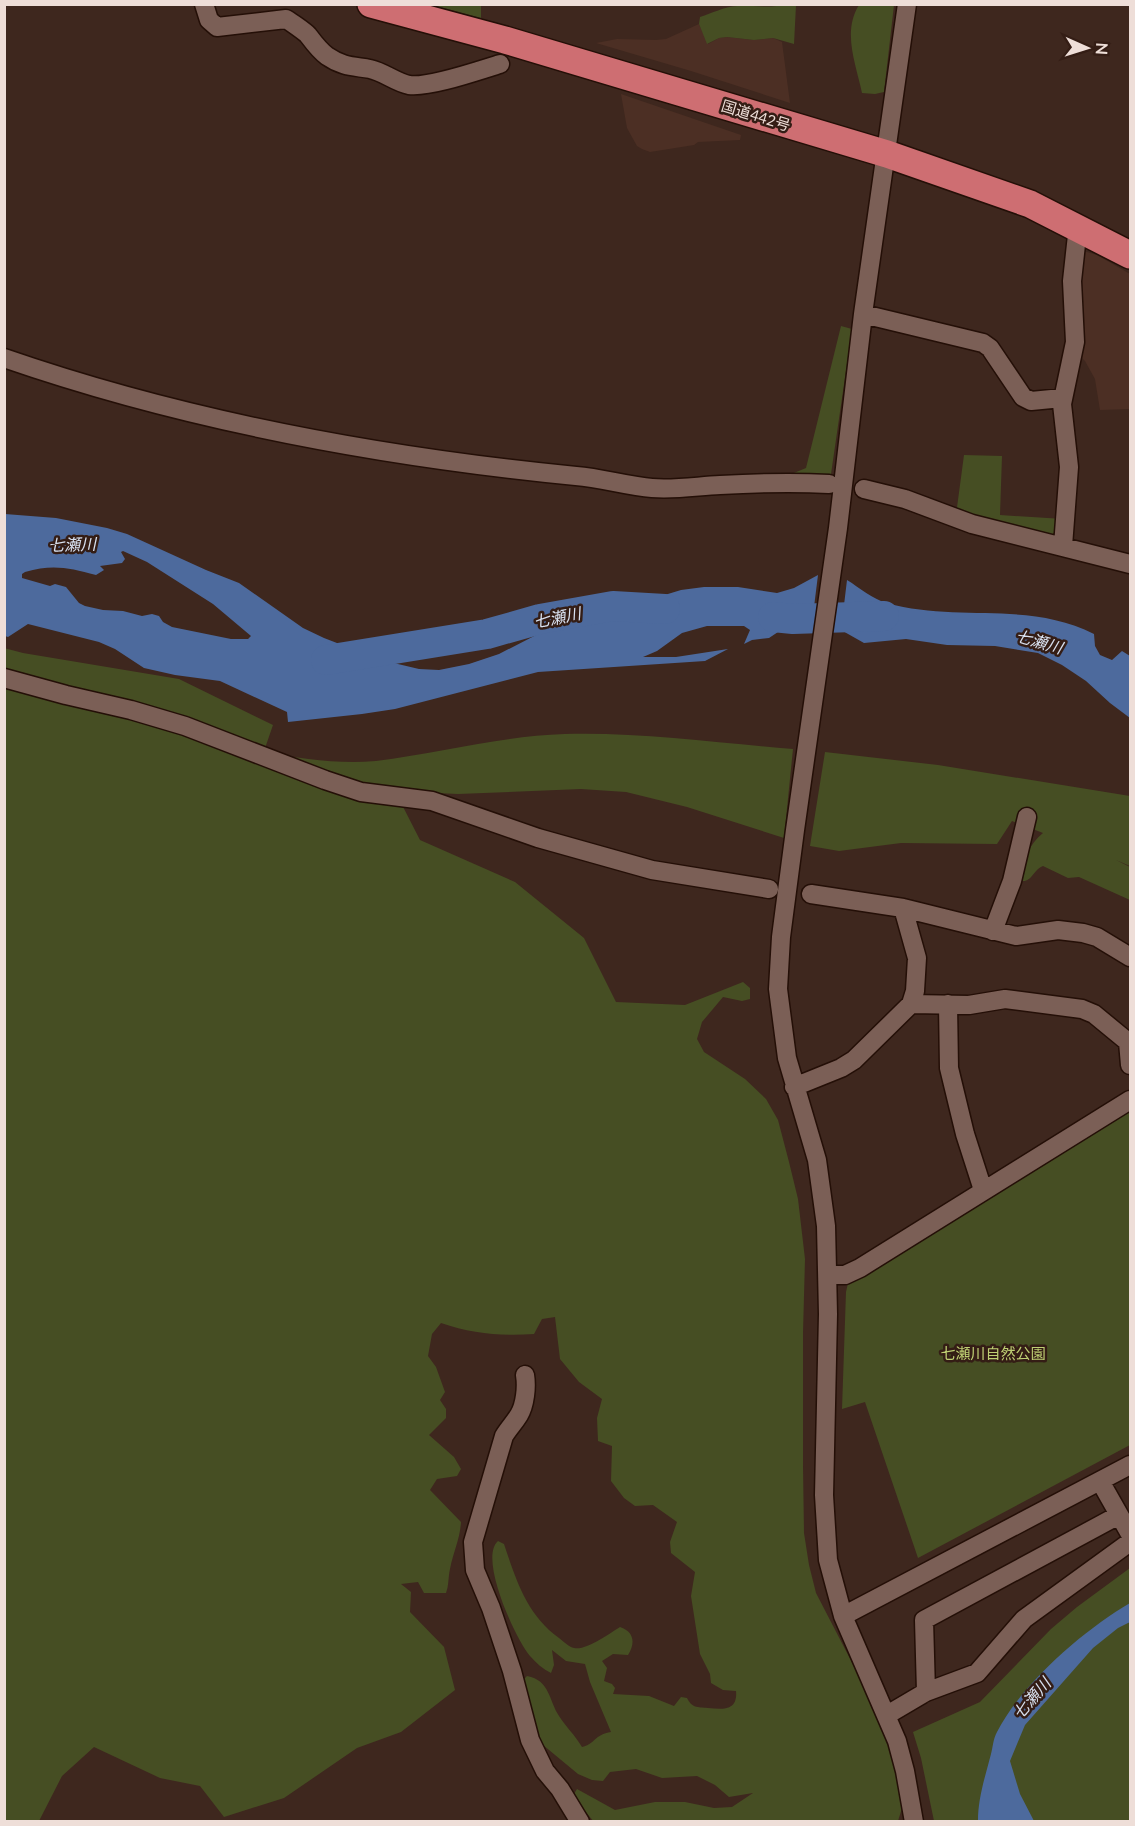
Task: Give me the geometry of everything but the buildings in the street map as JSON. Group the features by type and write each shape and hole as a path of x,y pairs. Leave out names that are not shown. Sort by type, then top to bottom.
{"highway":[{"name":"国道442号","path":"371,4 505,40 887,154 1030,204 1078,226 1131,255"}],"street":[{"path":"204,4 209,20 216,27 286,19 306,34 325,55 341,64 373,70 402,83 412,85 450,78 500,64"},
{"path":"907,4 863,314 838,528 786,898 778,971 782,1025 794,1087 821,1178 826,1226 828,1275 824,1522 828,1560 843,1616 887,1714 902,1756 914,1821"},
{"path":"1063,546 1069,467 1062,398 1075,349 1072,281 1078,226"},
{"path":"863,314 983,343 990,348 1023,397 1031,401 1062,398"},
{"path":"4,358 146,403 380,451 578,476 652,488 768,482 829,484"},
{"path":"864,489 898,497 972,524 1131,564"},
{"path":"4,678 185,726 362,792 432,801 538,838 652,870 769,889"},
{"path":"993,930 1012,881 1027,817"},
{"path":"811,894 903,908 1021,936 1052,931 1083,933 1104,941 1131,957"},
{"path":"794,1087 841,1068 854,1060 911,1004 915,991 917,958 903,908"},
{"path":"911,1004 979,1004 993,999 1005,999 1088,1011 1128,1042 1131,1065"},
{"path":"948,1004 949,1068 965,1134 983,1190"},
{"path":"828,1275 844,1275 860,1268 1131,1100"},
{"path":"525,1375 526,1386 520,1414 504,1437 476,1530 473,1555 480,1587 491,1608 512,1671 530,1740 545,1771 560,1789 580,1821"},
{"path":"843,1616 1131,1465"},
{"path":"1100,1481 1131,1534"},
{"path":"926,1692 924,1620 1119,1515"},
{"path":"887,1714 926,1692 977,1673 1024,1619 1131,1542"}],"shaded area":[{"path":"699,24 708,44 719,38 727,37 754,40 773,38 782,42 790,103 596,43 617,39 666,39"},
{"path":"621,94 741,135 740,140 698,142 694,145 650,152 642,149 637,146 627,128"},
{"path":"1080,250 1097,255 1130,274 1130,409 1100,410 1095,379 1085,361 1078,354"}],"green space":[{"path":"433,5 481,5 481,18"},
{"path":"796,5 794,44 773,38 754,40 727,37 707,44 699,24 700,17 727,8"},
{"path":"859,5 894,5 884,92 862,93 851,37 851,26"},
{"path":"841,326 852,329 831,474 789,475 806,468"},
{"path":"964,455 1002,456 1000,515 1063,519 1057,538 956,515"},
{"path":"4,648 179,679 273,725 263,754 361,762 400,758 494,741 565,734 650,736 793,749 784,838 687,807 626,792 581,789 458,794 393,791 420,840 515,882 584,938 616,1002 685,1005 743,982 750,988 750,999 742,1001 723,997 702,1022 697,1039 704,1052 745,1079 766,1099 778,1120 789,1162 798,1199 805,1259 803,1466 804,1533 809,1565 816,1593 874,1705 892,1754 902,1808 898,1821 594,1822 580,1805 574,1794 577,1789 615,1810 655,1802 685,1802 714,1808 732,1807 753,1793 729,1797 715,1785 697,1776 662,1778 636,1769 610,1772 603,1781 592,1780 578,1774 543,1745 539,1738 524,1679 527,1676 535,1678 545,1686 559,1716 582,1747 601,1735 611,1732 585,1664 566,1661 552,1650 554,1665 551,1673 530,1656 516,1634 496,1581 493,1550 498,1541 504,1544 518,1583 531,1608 548,1629 568,1645 574,1648 585,1647 620,1627 629,1632 632,1647 628,1655 613,1654 602,1661 607,1668 604,1681 615,1688 613,1694 649,1696 674,1706 681,1697 687,1698 695,1706 718,1709 728,1708 736,1698 736,1691 723,1690 711,1683 710,1674 700,1654 691,1596 695,1572 671,1553 670,1542 677,1522 653,1505 635,1506 624,1498 611,1481 612,1446 598,1441 597,1418 602,1399 579,1382 560,1359 555,1317 542,1319 534,1334 487,1333 464,1330 441,1323 432,1334 428,1356 436,1367 445,1392 440,1400 446,1409 446,1418 429,1435 454,1457 461,1469 457,1476 437,1479 430,1490 461,1522 446,1593 424,1593 418,1582 401,1584 411,1592 410,1612 444,1647 455,1690 401,1732 357,1748 284,1798 224,1817 200,1786 160,1778 94,1747 62,1776 39,1821 5,1821"},
{"path":"825,752 938,765 1130,796 1130,866 1116,860 1130,867 1130,900 1079,877 1068,878 1043,866 1028,880 1022,881 1027,854 1043,833 1012,821 997,844 901,843 839,851 810,846"},
{"name":"七瀬川自然公園","path":"1130,1107 1130,1445 918,1558 865,1402 842,1409 848,1283"},
{"path":"1130,1568 1130,1821 934,1821 921,1758 913,1732 980,1702 1051,1629"}],"water":[{"path":"5,514 56,518 127,534 239,583 303,628 324,638 381,660 419,669 439,670 469,664 499,654 540,633 681,590 738,587 777,593 794,588 818,575 812,623 795,626 769,638 752,640 744,644 750,630 744,626 707,626 682,633 657,651 643,657 676,657 728,649 705,661 538,672 395,709 288,722 287,712 220,681 144,668 115,649 99,642 28,624 8,637 5,636","holes":["123,551 147,562 213,604 251,636 248,639 231,639 172,627 163,622 159,616 152,614 142,616 85,606 79,603 66,587 55,584 50,586 22,578 25,572 53,568 96,575 104,570 100,566 122,563 125,559 121,552"]},
{"path":"847,580 882,601 913,609 1044,618 1069,624 1094,634 1095,646 1100,655 1112,660 1122,651 1130,656 1130,718 1086,681 1038,653 995,646 947,645 906,639 864,643 841,630"},
{"path":"1130,1603 1130,1622 1118,1628 1093,1648 1025,1725 1010,1761 1020,1794 1034,1821 978,1821 981,1796 994,1740 1008,1713 1056,1659 1093,1628"}],"waterway":[{"name":"七瀬川","path":"326,660 487,634 540,619 613,606 665,609"},
{"name":"七瀬川","path":"773,617 793,619 884,616"}]}
